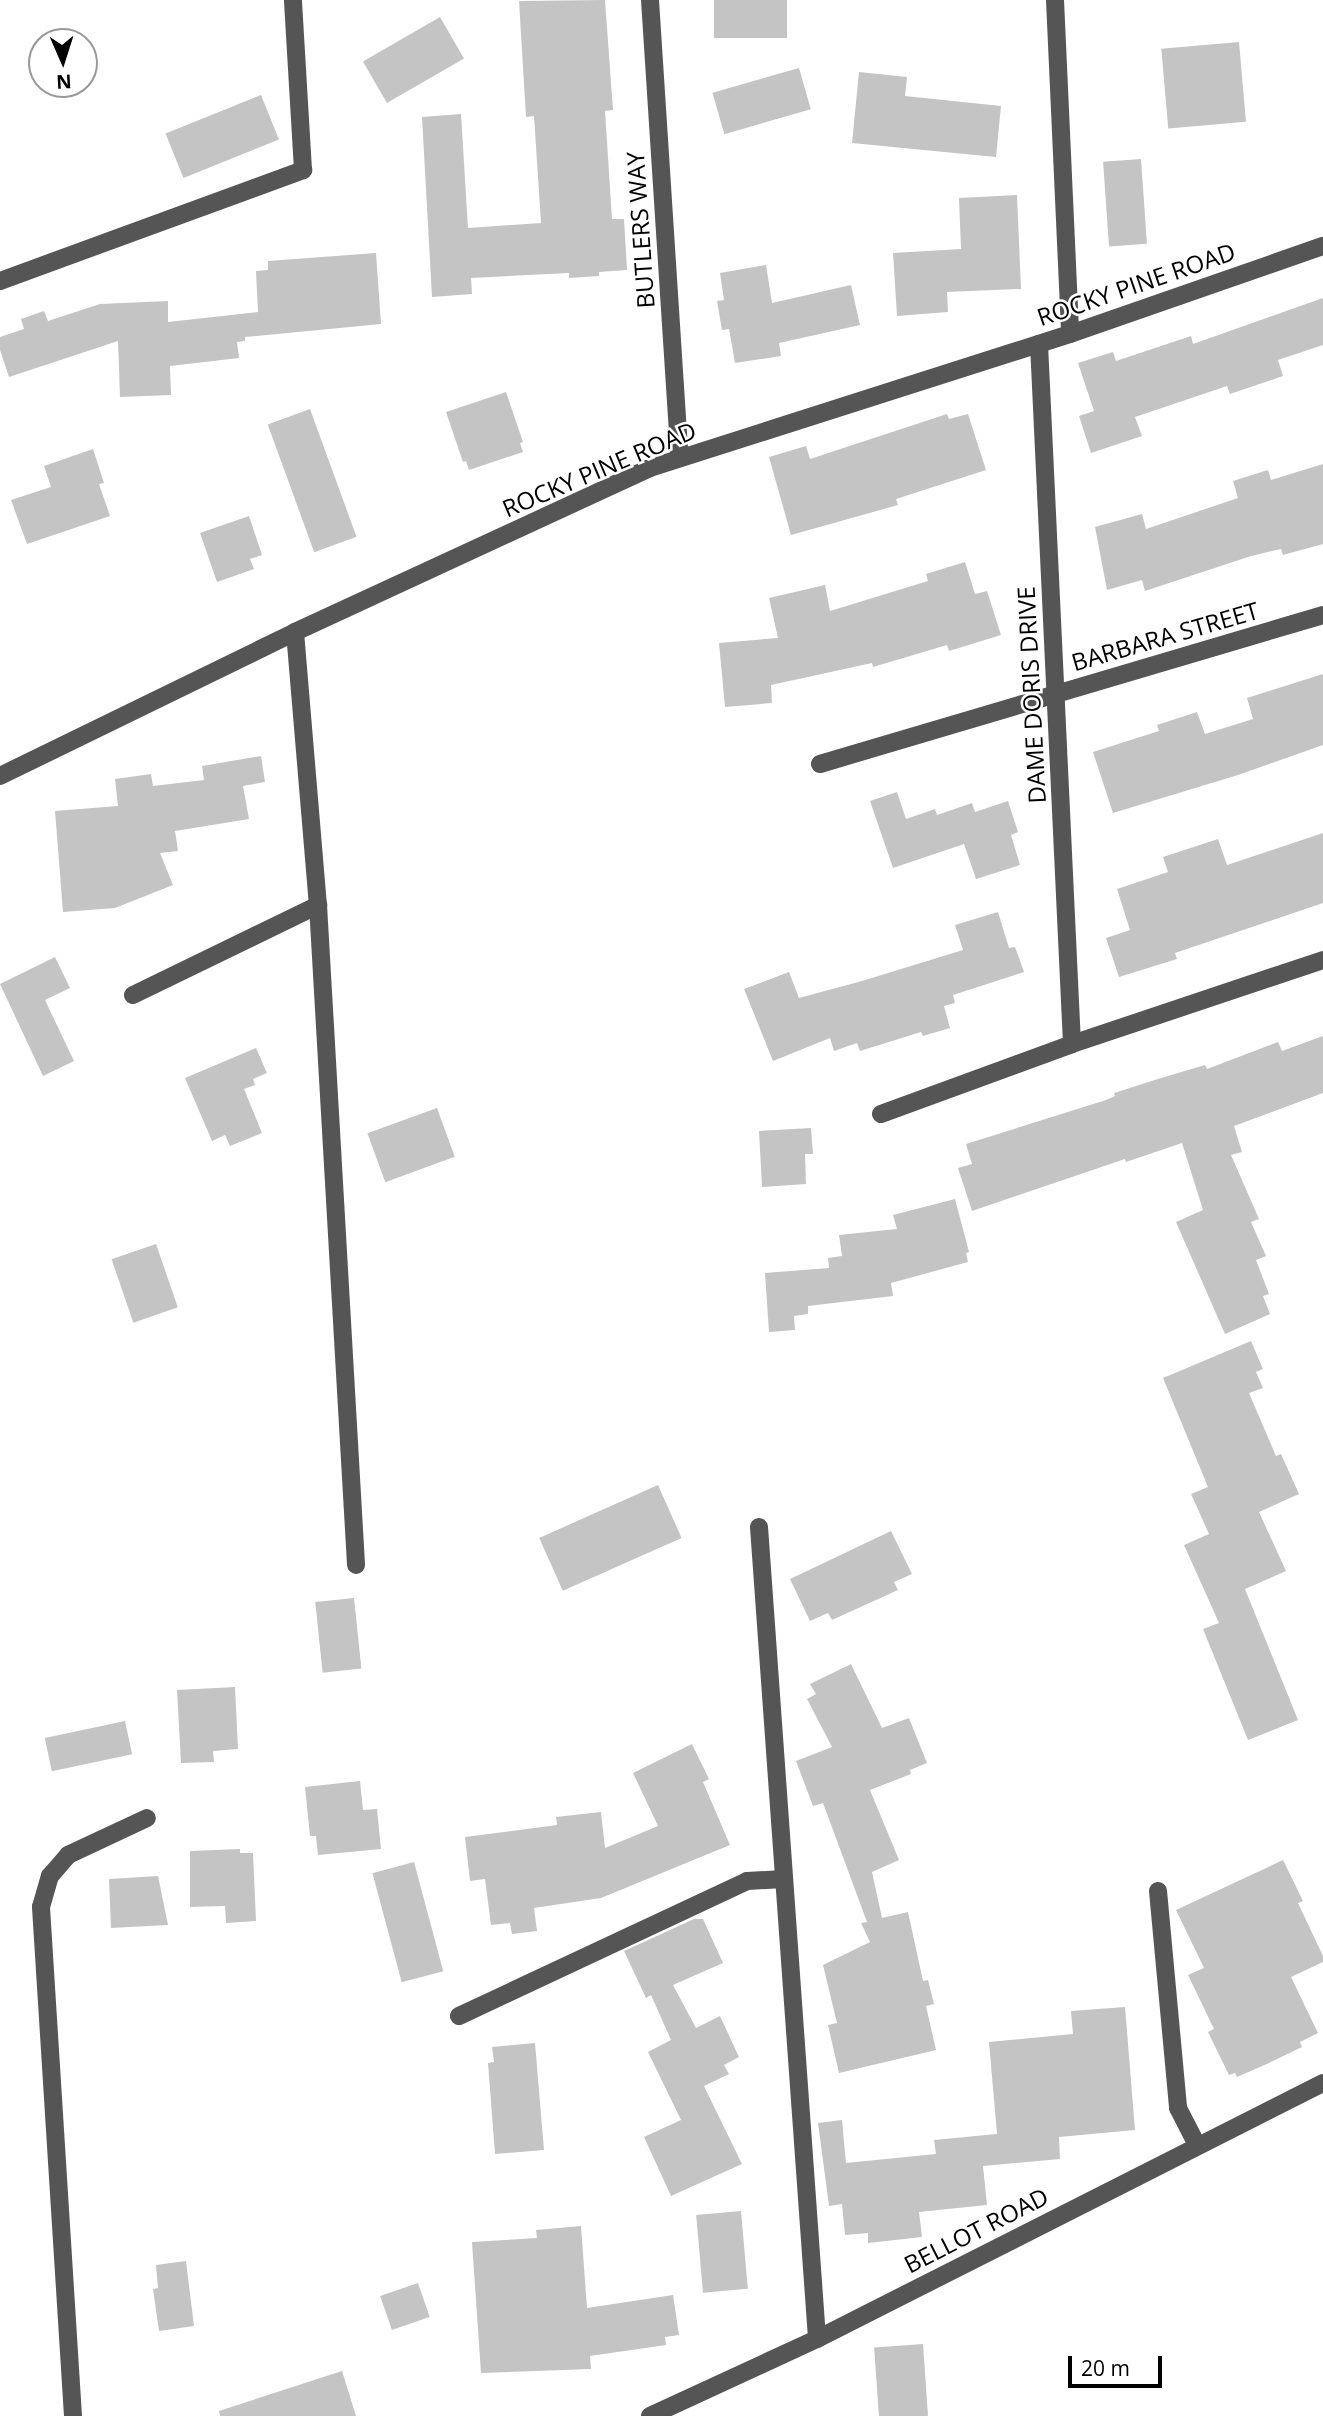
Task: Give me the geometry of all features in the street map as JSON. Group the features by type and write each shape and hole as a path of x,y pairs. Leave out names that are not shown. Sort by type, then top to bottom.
{"street":[{"path":"0,281 303,170 293,0"},
{"name":"BUTLERS WAY","path":"650,0 680,458"},
{"path":"1055,0 1070,334"},
{"name":"ROCKY PINE ROAD","path":"0,776 295,632 650,468 1070,334 1323,246"},
{"name":"DAME DORIS DRIVE","path":"1039,344 1072,1044"},
{"name":"BARBARA STREET","path":"820,764 1323,615"},
{"path":"295,632 318,905 356,1565"},
{"path":"133,995 318,905"},
{"path":"881,1114 1072,1044 1323,960"},
{"path":"759,1527 817,2339"},
{"path":"73,2416 41,1907 50,1876 68,1855 147,1818"},
{"path":"459,2016 747,1881 784,1879"},
{"path":"1158,1891 1178,2108 1197,2146"},
{"name":"BELLOT ROAD","path":"650,2416 817,2339 1323,2083"}],"building":[{"path":"605,0 613,110 605,111 612,219 624,219 627,270 599,272 599,276 569,278 569,273 471,278 472,294 432,297 422,117 461,114 468,228 541,223 534,116 526,117 519,1"},
{"path":"714,0 787,0 787,38 714,38"},
{"path":"440,17 464,59 387,103 363,62"},
{"path":"1239,42 1246,122 1168,128 1161,49"},
{"path":"799,68 811,109 724,134 712,93"},
{"path":"859,72 907,77 905,96 1001,106 996,157 852,143"},
{"path":"261,95 279,140 183,178 166,134"},
{"path":"1141,159 1147,244 1109,246 1103,162"},
{"path":"1017,195 1021,289 947,292 948,312 897,316 893,253 961,249 959,198"},
{"path":"376,253 381,324 245,337 245,341 237,342 239,358 170,366 171,395 120,397 118,341 9,377 0,350 0,337 24,329 21,319 44,311 48,321 100,304 168,301 168,322 258,312 256,271 268,270 268,261"},
{"path":"766,265 772,303 851,285 860,325 779,343 781,356 735,363 729,329 722,330 717,301 724,300 720,273"},
{"path":"1323,298 1323,345 1278,360 1283,376 1230,394 1227,386 1135,417 1142,436 1091,453 1079,416 1094,411 1078,363 1113,352 1116,361 1191,336 1193,344"},
{"path":"506,392 523,442 520,443 523,452 469,470 466,461 463,462 446,412"},
{"path":"310,409 357,537 314,552 268,424"},
{"path":"947,414 949,419 968,414 986,470 896,499 898,505 791,535 769,457 806,446 810,459"},
{"path":"93,449 104,483 99,484 110,516 27,544 11,500 51,487 44,466"},
{"path":"1323,464 1323,544 1283,555 1281,549 1251,556 1145,591 1142,580 1107,590 1095,527 1142,514 1146,529 1238,498 1233,481 1268,470 1271,480"},
{"path":"249,516 262,555 250,559 254,569 217,582 200,533"},
{"path":"965,562 975,594 987,591 1001,635 949,651 947,645 873,667 872,663 771,685 772,703 725,707 719,643 778,638 769,598 825,585 830,611 928,581 926,574"},
{"path":"1323,674 1323,745 1238,775 1113,813 1093,752 1159,731 1157,725 1197,712 1205,734 1253,719 1247,698"},
{"path":"261,756 265,782 243,786 249,819 175,831 178,851 160,853 173,885 115,908 63,912 55,811 118,806 115,779 151,774 153,786 204,780 202,766"},
{"path":"897,792 906,819 935,809 937,815 972,803 975,812 1008,801 1018,832 1011,835 1020,865 976,879 964,844 893,868 870,801"},
{"path":"1323,833 1323,903 1175,953 1177,959 1119,977 1106,938 1130,930 1117,889 1168,872 1163,857 1218,839 1227,865"},
{"path":"998,912 1009,948 1015,947 1024,972 953,995 955,1003 944,1006 950,1028 923,1036 921,1032 860,1051 857,1043 834,1051 830,1038 773,1061 744,989 789,972 799,998 862,981 963,950 955,925"},
{"path":"55,957 70,988 45,1000 74,1061 43,1076 0,984"},
{"path":"1323,1036 1323,1093 1234,1126 1242,1152 1231,1155 1259,1219 1251,1222 1266,1256 1256,1260 1269,1294 1263,1296 1270,1314 1225,1334 1176,1222 1203,1210 1182,1143 1126,1162 1125,1159 972,1211 958,1168 972,1164 966,1144 1106,1100 1115,1096 1114,1093 1158,1079 1205,1065 1207,1069 1278,1042 1282,1051"},
{"path":"256,1048 267,1073 253,1079 255,1085 244,1089 262,1133 230,1146 225,1135 212,1141 185,1078"},
{"path":"437,1108 455,1157 385,1182 367,1133"},
{"path":"811,1128 813,1154 805,1154 806,1184 762,1187 759,1131"},
{"path":"955,1199 969,1252 966,1253 968,1262 891,1283 893,1296 808,1306 808,1314 794,1316 795,1330 769,1332 765,1273 829,1268 828,1258 842,1256 839,1235 897,1229 893,1215"},
{"path":"156,1244 178,1307 133,1323 112,1259"},
{"path":"1251,1341 1263,1369 1256,1372 1263,1388 1249,1393 1276,1456 1281,1454 1299,1494 1259,1512 1286,1571 1245,1589 1298,1720 1248,1740 1203,1629 1219,1623 1184,1545 1209,1534 1191,1494 1208,1487 1163,1378"},
{"path":"658,1485 682,1538 563,1591 539,1538"},
{"path":"891,1531 912,1574 894,1582 898,1590 832,1620 828,1613 810,1621 790,1579"},
{"path":"354,1598 361,1669 323,1673 315,1602"},
{"path":"851,1664 882,1728 909,1718 927,1763 910,1770 911,1774 870,1790 899,1860 872,1872 882,1918 908,1912 923,1981 928,1980 934,2004 926,2006 936,2050 839,2073 828,2025 837,2023 823,1965 870,1942 861,1923 867,1922 823,1803 813,1806 796,1761 832,1747 807,1699 816,1694 810,1684"},
{"path":"235,1687 238,1749 213,1751 214,1762 181,1763 177,1690"},
{"path":"125,1721 132,1754 52,1771 45,1738"},
{"path":"692,1744 709,1779 703,1782 730,1845 601,1898 534,1908 537,1931 512,1934 510,1923 491,1925 485,1879 470,1881 465,1837 557,1825 556,1817 601,1812 605,1848 658,1826 633,1773"},
{"path":"360,1781 363,1810 377,1809 381,1849 318,1855 316,1836 310,1836 305,1787"},
{"path":"240,1849 240,1853 253,1853 256,1921 226,1923 225,1906 190,1907 190,1851"},
{"path":"1283,1860 1303,1901 1298,1903 1323,1956 1323,1962 1291,1977 1318,2033 1300,2042 1302,2047 1237,2077 1235,2073 1229,2075 1208,2032 1214,2029 1188,1975 1204,1968 1176,1910"},
{"path":"414,1862 443,1971 402,1982 372,1873"},
{"path":"158,1876 168,1925 111,1928 109,1879"},
{"path":"694,1919 703,1919 723,1963 673,1985 696,2028 720,2016 739,2057 724,2065 729,2074 704,2086 742,2164 671,2196 644,2137 681,2120 648,2052 671,2040 651,1995 646,1998 624,1951"},
{"path":"1125,2007 1135,2130 1059,2137 1060,2159 983,2166 987,2205 919,2212 922,2237 868,2243 868,2233 845,2235 842,2204 829,2206 818,2123 842,2120 846,2163 936,2154 934,2140 997,2134 989,2042 1073,2034 1071,2011"},
{"path":"535,2043 544,2150 495,2154 488,2063 494,2062 492,2047"},
{"path":"741,2211 748,2289 703,2293 696,2215"},
{"path":"581,2226 587,2308 673,2295 679,2335 665,2337 666,2345 590,2356 591,2369 481,2373 472,2242 537,2238 536,2230"},
{"path":"186,2261 194,2326 159,2331 153,2289 158,2288 156,2265"},
{"path":"418,2283 430,2317 392,2330 380,2296"},
{"path":"923,2344 928,2416 879,2416 874,2347"},
{"path":"342,2371 356,2416 220,2416 219,2411"}]}
